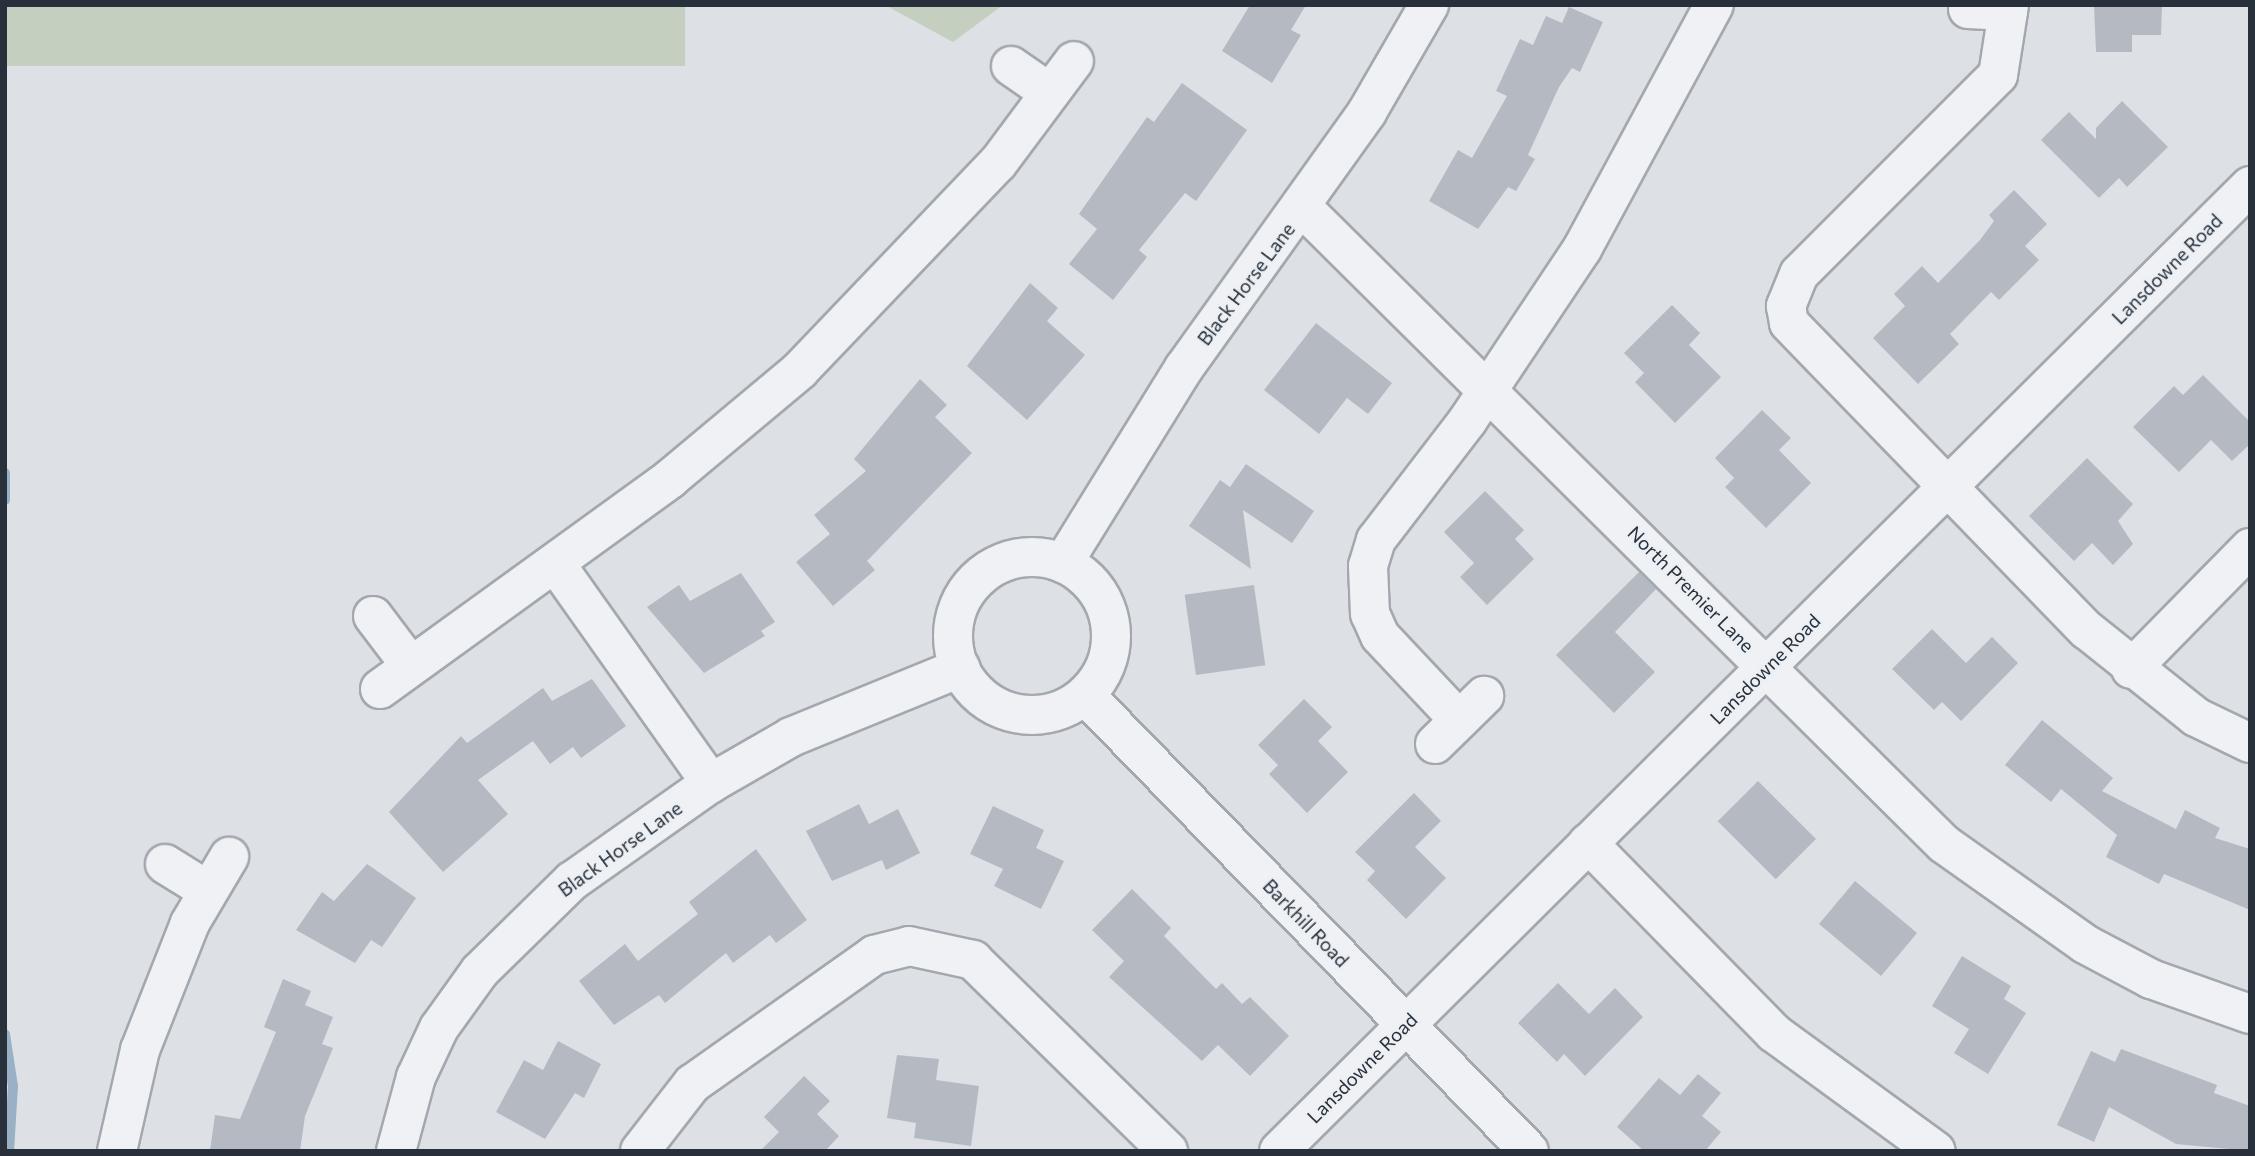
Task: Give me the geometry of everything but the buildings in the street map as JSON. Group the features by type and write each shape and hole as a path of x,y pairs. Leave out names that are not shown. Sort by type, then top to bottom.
{"street":[{"name":"Black Horse Lane","path":"1063,563 1184,368 1303,208 1429,5"},
{"path":"1460,720 1381,636 1366,593 1368,566 1376,540 1490,388 1602,214 1714,5"},
{"path":"1968,9 2009,8 1998,75 1799,274 1786,306 1798,339 2131,669 2196,717 2250,743"},
{"path":"380,689 671,478 800,370 937,231 1074,61"},
{"path":"1011,66 1050,93"},
{"name":"Lansdowne Road","path":"1279,1151 2250,186"},
{"name":"North Premier Lane","path":"1303,208 1490,388 1944,844 1993,884 2151,979 2250,1014"},
{"path":"2131,669 2250,548"},
{"path":"1009,561 1063,563 1093,586 1111,628 1107,662 1085,695 1059,711 1017,714 983,698 961,668 954,633 971,586 1009,561"},
{"path":"555,563 711,783"},
{"path":"373,616 410,665"},
{"name":"Black Horse Lane","path":"396,1151 416,1077 439,1028 480,971 572,881 711,783 791,737 961,668"},
{"name":"Barkhill Road","path":"1085,695 1528,1151"},
{"path":"1588,843 1774,1033 1936,1151"},
{"path":"117,1151 140,1050 207,890 229,857"},
{"path":"165,864 207,890"},
{"path":"640,1151 692,1084 874,955 909,946 972,960 1168,1151"}],"green space":[{"path":"5,5 685,5 685,66 5,66"},
{"path":"885,5 1003,5 953,42"}],"waterway":[{"path":"5,473 5,500"},
{"path":"5,1034 13,1086 9,1151"}]}
